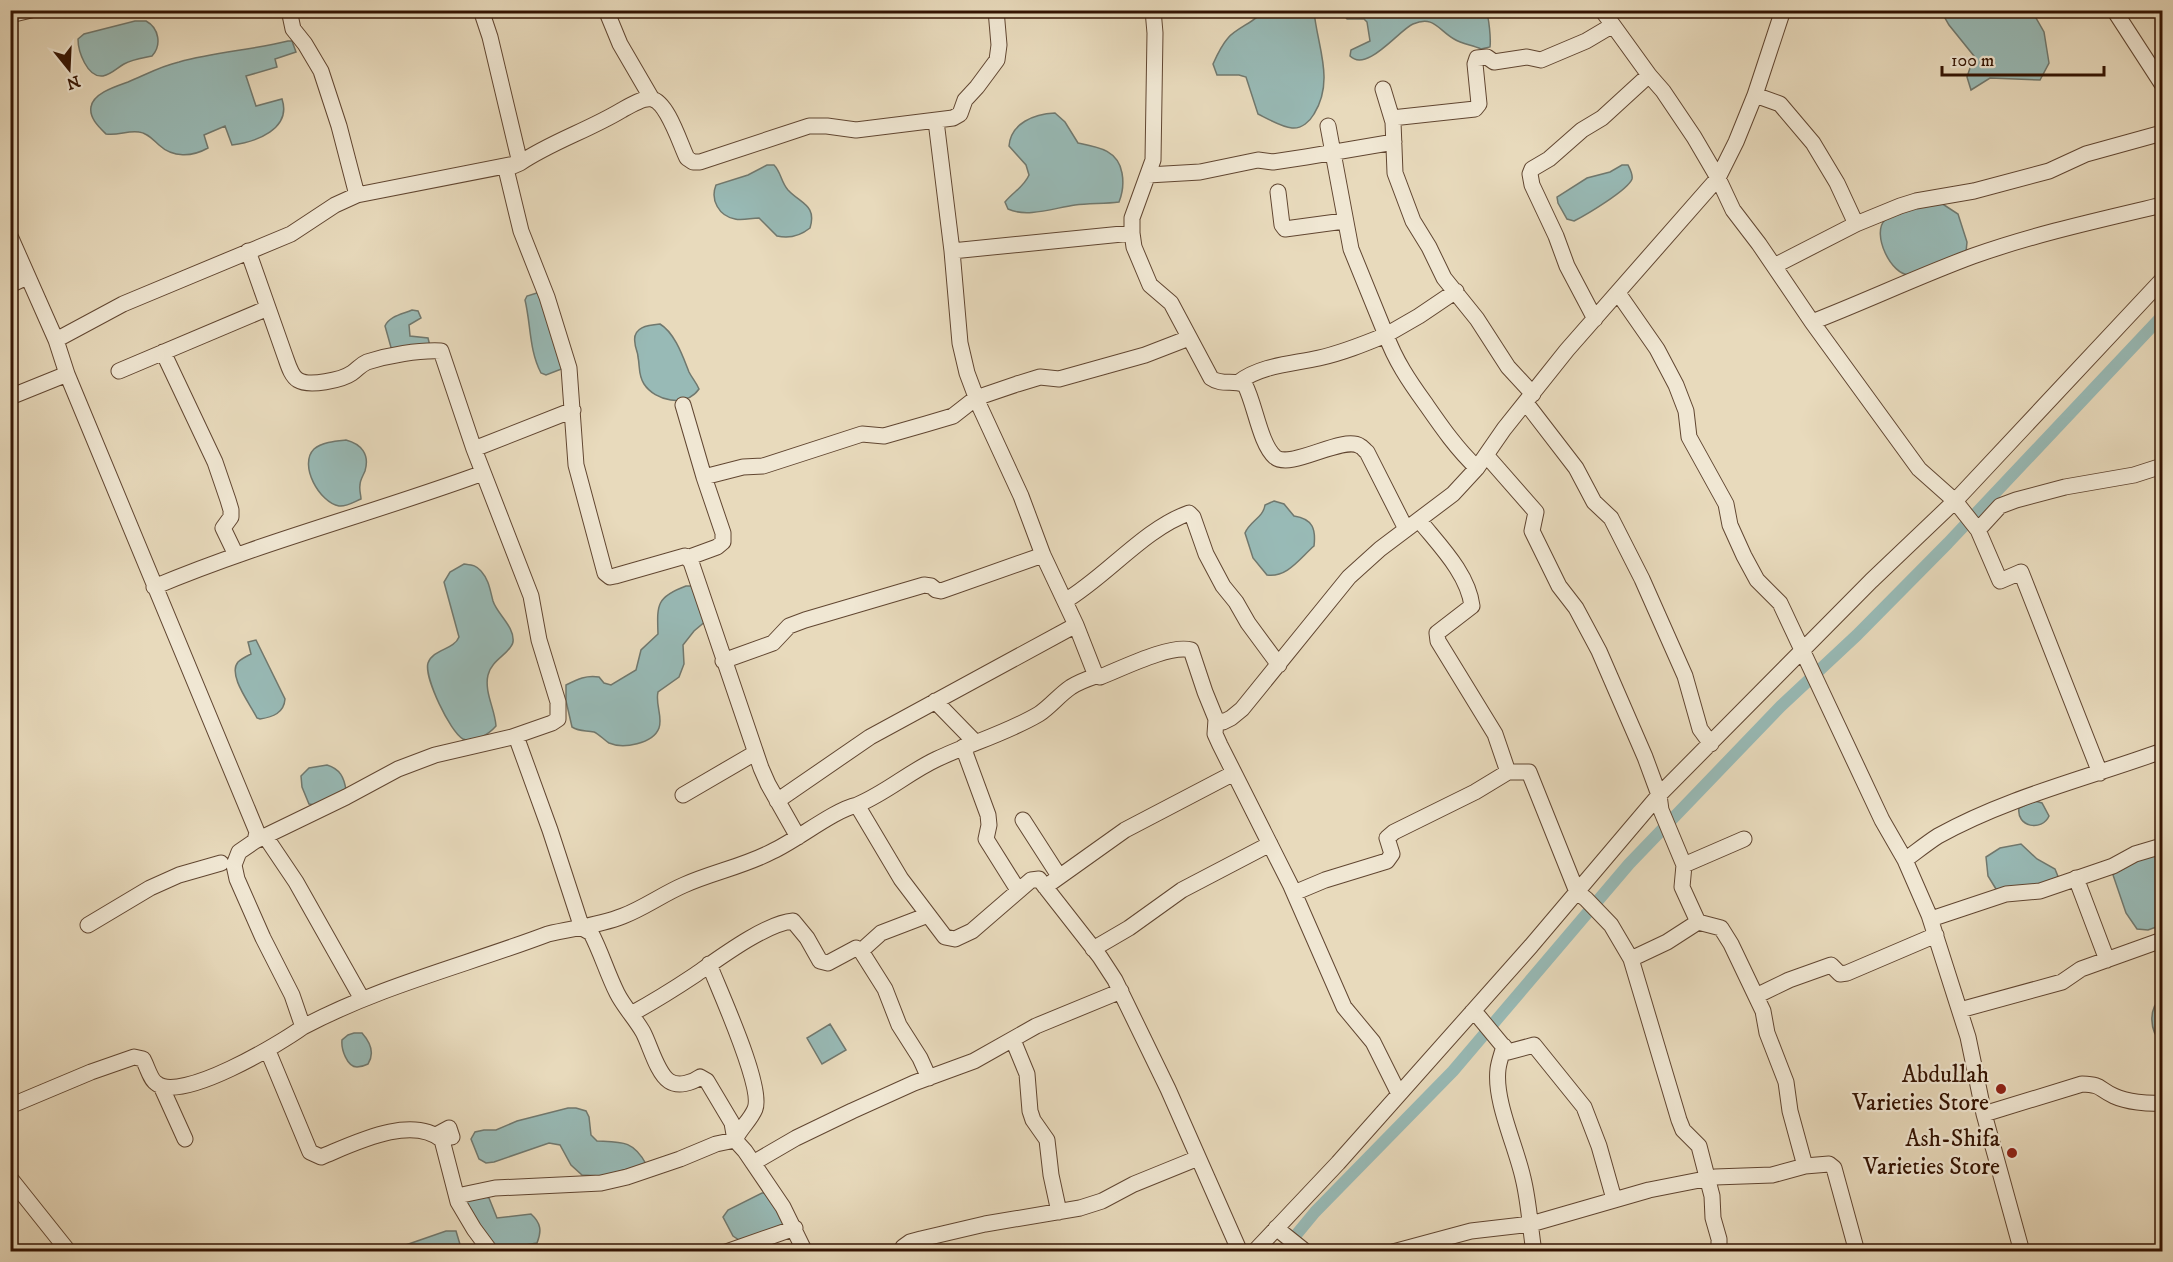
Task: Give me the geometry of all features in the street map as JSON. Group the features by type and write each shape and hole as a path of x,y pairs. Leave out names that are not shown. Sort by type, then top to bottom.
{"street":[{"path":"10,15 31,10"},
{"path":"289,10 293,29 321,71 339,126 357,195"},
{"path":"481,10 490,38 520,163"},
{"path":"606,10 620,44 652,99 667,113 687,158 693,162 700,162 809,126 856,130 953,118 960,114 965,100 997,60 999,45 996,10"},
{"path":"1153,10 1155,33 1153,160 1132,218 1134,247 1147,279 1156,291 1171,303 1211,378 1217,382 1239,382 1245,385 1265,440 1276,458 1284,461 1334,447 1360,445 1367,452 1413,525 1460,574 1471,598 1472,606 1437,633 1438,641 1495,734 1508,772"},
{"path":"1602,10 1663,91 1694,137 1718,178 1733,210 1812,322 1919,469 1958,504 1978,529 2000,581 2021,572 2100,772"},
{"path":"1216,719 1223,722 1242,710 1349,577 1454,494 1529,398 1595,319 1718,178 1755,95 1783,10"},
{"path":"2114,10 2163,84"},
{"path":"1392,118 1475,109 1479,104 1475,64 1477,58 1487,57 1494,62 1527,57 1541,60 1586,41 1613,25"},
{"path":"1595,319 1567,266 1556,236 1536,195 1530,174 1532,169 1549,159 1582,130 1602,118 1649,75"},
{"path":"1383,89 1392,118 1395,173 1406,205 1444,278 1477,319 1508,367 1525,387 1529,398 1576,468 1594,502 1611,518 1642,579 1685,676 1700,729 1711,744"},
{"path":"1755,95 1780,104 1813,143 1837,183 1856,224"},
{"path":"652,99 629,106 592,128 539,150 506,169 507,182 521,231 547,297 569,368 576,465 605,573 610,577 615,576 677,557 685,556 691,562 755,753 777,801 798,837"},
{"path":"936,121 952,251 960,343 967,373 976,398 1021,496 1042,555 1076,625 1096,676"},
{"path":"1328,126 1344,221 1358,269 1394,356 1412,387 1453,442 1481,461 1536,512 1532,531 1559,586 1576,608 1599,651 1623,703 1684,865 1682,887 1698,922"},
{"path":"1774,266 1856,224 1916,201 1974,191 2049,171 2086,154 2163,133"},
{"path":"1148,175 1200,172 1258,160 1273,162 1394,142"},
{"path":"56,340 123,304 291,234 335,205 357,195 520,163"},
{"path":"1278,192 1282,225 1285,229 1344,221"},
{"path":"1812,322 1982,253 2063,229 2163,205"},
{"path":"952,251 1132,233"},
{"path":"10,236 56,340 67,374 256,832 296,882 362,999"},
{"path":"248,251 292,372 298,380 322,383 345,377 360,365 377,360 441,351 474,449 531,596 539,640 558,702 558,718 552,723 512,737 435,755 398,769 260,838 239,852 234,865 237,879 292,995 303,1027"},
{"path":"10,285 27,277"},
{"path":"1254,1251 1476,1014 1711,744 1806,657 1871,581 1958,504 2163,280"},
{"path":"1239,382 1263,370 1340,352 1386,334 1410,322 1456,291"},
{"path":"1618,293 1664,362 1686,411 1689,437 1726,504 1730,525 1744,556 1757,580 1780,603 1882,820 1905,860 1931,919 1973,1056 1984,1114 2022,1251"},
{"path":"119,371 268,308"},
{"path":"704,477 743,467 763,466 862,434 884,436 926,424 953,416 976,398 1040,377 1059,379 1145,355 1189,338"},
{"path":"163,352 202,434 225,490 231,517 223,528 236,555"},
{"path":"10,398 67,374"},
{"path":"683,405 723,533 723,542 717,547 687,558"},
{"path":"474,449 573,410"},
{"path":"1978,529 2000,506 2016,500 2065,487 2134,475 2163,466"},
{"path":"154,587 236,555 483,473"},
{"path":"1065,601 1090,585 1157,529 1189,513 1193,517 1206,554 1223,586 1279,665"},
{"path":"723,661 773,643 789,626 804,620 924,585 931,585 941,591 1042,555"},
{"path":"777,801 870,737 1076,625"},
{"path":"10,1106 91,1072 134,1057 143,1059 155,1083 161,1086 190,1084 226,1071 268,1051 303,1027 362,999 548,934 622,917 684,885 752,861 840,812 874,798 936,759 1031,718 1050,707 1071,687 1156,655 1185,648 1191,650 1216,719 1215,734 1294,893 1344,1007 1373,1042 1399,1094"},
{"path":"935,701 969,745 988,815 989,825 986,839 1018,890"},
{"path":"512,737 517,739 533,782 582,928 591,933 617,993 643,1032 656,1063 670,1083 692,1082 700,1077 707,1082 732,1124 735,1140 753,1163 795,1228 805,1251"},
{"path":"1905,860 1937,837 1978,816 2025,797 2163,750"},
{"path":"683,795 755,753"},
{"path":"1294,893 1325,880 1387,861 1392,854 1387,838 1394,832 1475,792 1508,772 1529,772 1581,896 1611,925 1631,959 1679,1120 1683,1130 1699,1146 1712,1196 1719,1251"},
{"path":"1045,887 1125,830 1234,773"},
{"path":"857,805 901,879 945,937 955,939 972,931 1030,880 1039,879 1093,949 1121,991 1240,1251"},
{"path":"1023,820 1059,876"},
{"path":"1684,865 1744,839"},
{"path":"1093,949 1129,928 1182,890 1270,844"},
{"path":"1931,919 2006,894 2040,891 2112,866 2135,854 2163,846"},
{"path":"88,925 150,888 178,875 221,863"},
{"path":"2076,878 2107,960"},
{"path":"861,951 881,933 928,915"},
{"path":"631,1014 745,942 784,922 793,921 820,961 828,963 856,948 861,951 885,989 899,1024 920,1058 929,1078"},
{"path":"1631,959 1667,942 1698,922 1721,927 1763,1011 1767,1033 1786,1082 1790,1111 1804,1166"},
{"path":"1756,996 1789,980 1831,965 1840,974 1847,973 1936,935"},
{"path":"1960,1010 2062,982 2081,969 2163,940"},
{"path":"709,964 743,1051 757,1098 755,1108 739,1130 735,1140"},
{"path":"753,1163 796,1138 852,1111 974,1061 1054,1017 1121,991"},
{"path":"1476,1014 1508,1052 1534,1045 1578,1098 1589,1116 1614,1199"},
{"path":"1013,1040 1027,1074 1030,1111 1033,1120 1047,1140 1051,1175 1059,1212"},
{"path":"1504,1046 1497,1070 1501,1103 1521,1167 1532,1224 1534,1251"},
{"path":"268,1051 310,1152 317,1157 375,1134 422,1131 436,1135 442,1140 458,1202 474,1229 491,1251"},
{"path":"1984,1114 2082,1084 2097,1085 2113,1096 2125,1100 2163,1103"},
{"path":"161,1086 185,1139"},
{"path":"436,1135 450,1128 453,1137"},
{"path":"457,1196 495,1188 601,1183 627,1177 716,1144 735,1140"},
{"path":"900,1251 910,1242 921,1239 985,1224 1080,1208 1102,1201 1134,1184 1198,1158"},
{"path":"1393,1251 1480,1229 1532,1224 1649,1190 1707,1179 1772,1175 1804,1166 1829,1164 1834,1168 1857,1251"},
{"path":"10,1178 69,1251"},
{"path":"726,1251 795,1228"},
{"path":"1276,1228 1306,1251"}],"water":[{"path":"1262,11 1314,11 1323,63 1323,88 1314,114 1308,122 1299,127 1284,126 1258,114 1246,77 1217,75 1213,64 1228,38 1257,18"},
{"path":"1341,11 1486,11 1490,47 1481,49 1460,42 1426,21 1413,24 1374,55 1357,60 1350,56 1351,50 1370,41 1367,22 1364,19 1347,19"},
{"path":"1941,11 2032,11 2044,32 2049,63 2040,80 1990,78 1971,90 1967,77 1974,56 1949,25"},
{"path":"135,21 146,21 156,32 158,42 152,56 127,62 103,76 92,73 84,63 78,39 84,34"},
{"path":"292,41 296,52 275,59 277,67 246,76 256,106 282,99 284,109 277,126 251,141 232,145 225,126 204,135 208,148 196,153 176,154 164,149 142,133 106,134 92,115 93,102 101,94 166,66"},
{"path":"1055,113 1065,122 1078,143 1100,148 1112,154 1116,159 1120,165 1123,181 1119,202 1075,205 1041,212 1024,213 1008,209 1005,202 1029,175 1026,165 1009,146 1014,131 1025,121 1039,115"},
{"path":"767,165 774,165 788,190 810,210 812,220 810,228 802,233 791,237 777,236 759,218 735,219 724,215 717,206 714,196 716,185 748,175"},
{"path":"1622,165 1628,165 1631,172 1632,179 1629,184 1580,218 1574,221 1567,219 1557,197 1587,178 1610,172"},
{"path":"1938,201 1958,214 1967,242 1966,252 1922,272 1910,275 1903,273 1896,269 1885,253 1880,234 1881,226 1885,220 1896,213"},
{"path":"540,292 564,368 546,375 541,373 534,355 525,300 527,296"},
{"path":"412,310 418,311 421,318 409,325 410,336 428,338 430,346 392,351 385,326 393,318"},
{"path":"660,324 674,339 699,389 686,399 671,400 655,395 644,384 641,377 635,345 636,333 646,326"},
{"path":"346,440 360,447 365,455 366,465 360,483 361,499 339,506 325,498 319,491 313,482 308,464 310,456 317,447 329,442"},
{"path":"1274,501 1284,504 1294,516 1309,522 1314,530 1314,546 1287,570 1267,575 1253,558 1245,533 1262,513 1265,505"},
{"path":"464,564 476,566 484,574 495,606 513,636 509,650 493,665 488,675 487,688 496,726 485,735 472,740 463,739 451,726 434,691 428,670 431,658 453,645 459,637 444,582 450,572"},
{"path":"686,586 694,586 707,620 683,645 684,664 679,677 658,692 660,724 656,733 651,738 637,744 615,745 594,732 572,727 566,701 566,685 582,678 599,677 604,683 611,685 636,670 641,650 658,634 660,603 669,594"},
{"path":"256,640 285,699 277,714 260,719 257,718 245,698 235,674 238,662 251,654 248,642"},
{"path":"327,765 341,774 346,790 315,805 309,804 302,787 301,776 309,768"},
{"path":"2035,801 2042,803 2049,816 2046,821 2036,826 2025,823 2019,814 2019,808"},
{"path":"2021,844 2037,859 2055,869 2059,879 2052,883 2003,891 1996,889 1988,876 1986,857 2000,848"},
{"path":"2147,855 2160,857 2162,861 2162,925 2148,930 2137,929 2126,913 2113,875 2120,866"},
{"path":"2162,997 2162,1043 2153,1026 2152,1013"},
{"path":"830,1024 846,1050 822,1064 807,1038"},
{"path":"354,1033 362,1033 371,1052 368,1064 358,1067 350,1064 342,1044 342,1040"},
{"path":"568,1108 586,1111 591,1135 597,1141 620,1142 631,1146 646,1164 602,1176 582,1175 571,1165 560,1145 549,1143 494,1162 486,1163 479,1159 471,1139 475,1132 496,1130 517,1121"},
{"path":"762,1193 768,1193 786,1227 739,1240 733,1236 723,1217 728,1210"},
{"path":"481,1195 489,1198 497,1218 531,1214 540,1227 537,1243 503,1249 490,1248 466,1203 469,1197"},
{"path":"446,1231 456,1231 462,1251 396,1251 400,1247"}],"waterway":[{"path":"1282,1252 1315,1212 1453,1071 1629,864 1781,706 1857,635 1948,543 2162,316"}],"place":[{"name":"Abdullah Varieties Store","path":"2001,1089"},
{"name":"Ash-Shifa Varieties Store","path":"2012,1153"}]}
